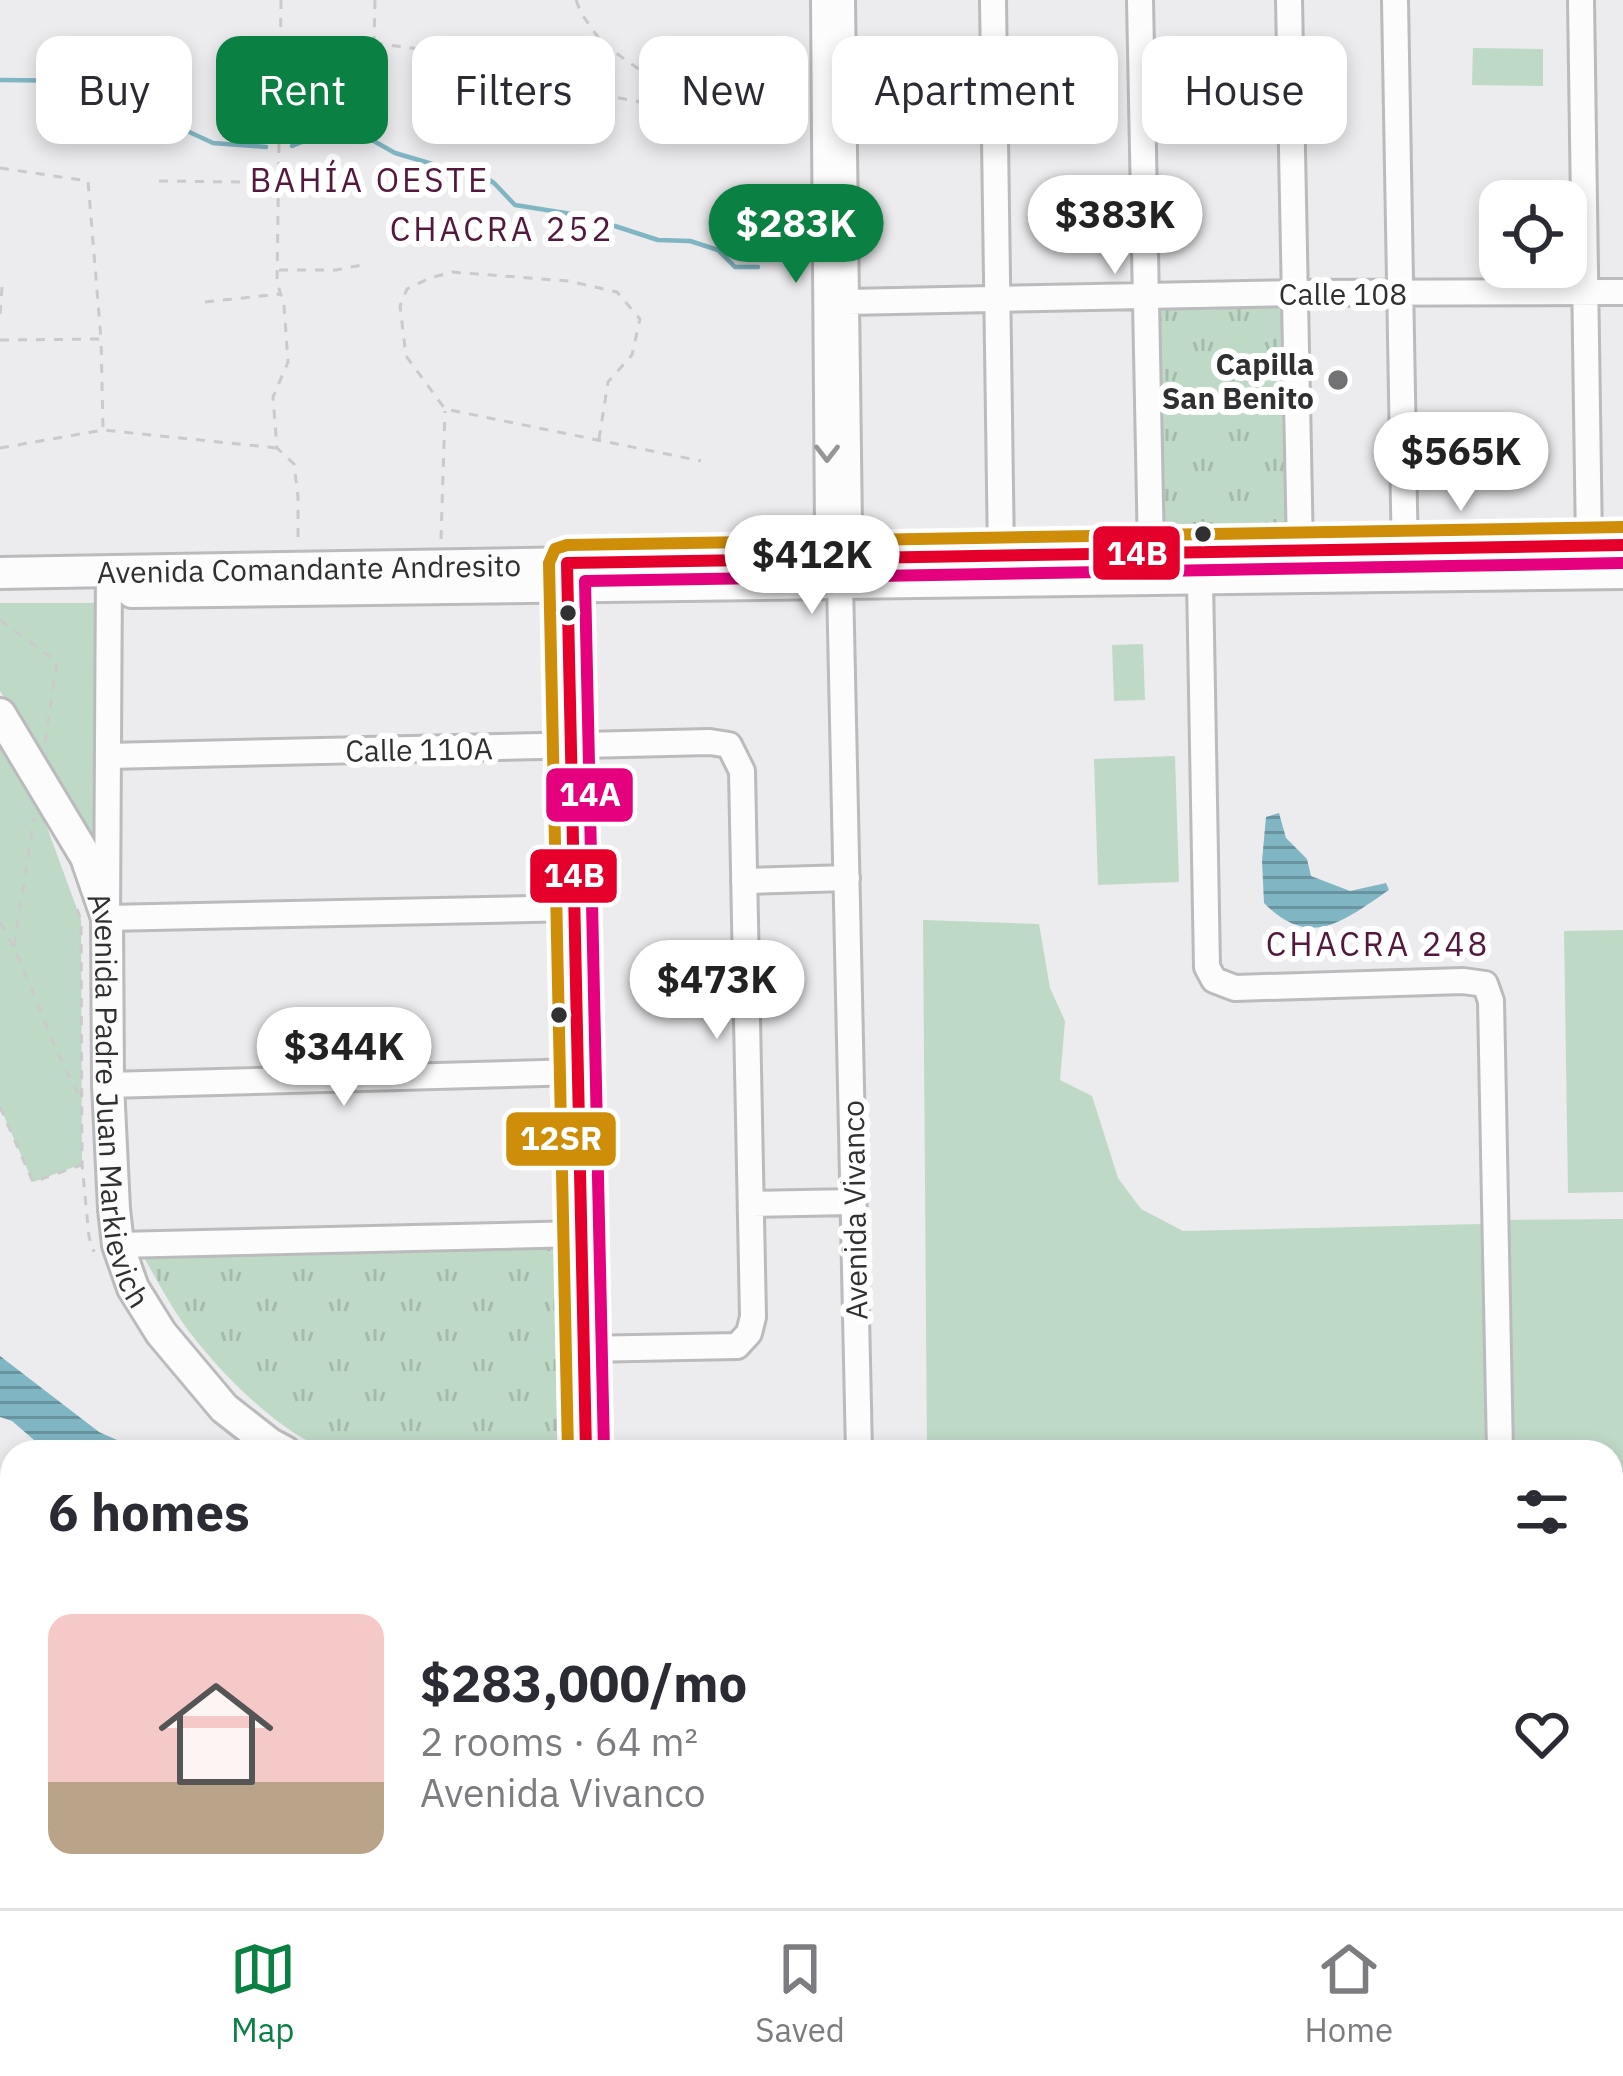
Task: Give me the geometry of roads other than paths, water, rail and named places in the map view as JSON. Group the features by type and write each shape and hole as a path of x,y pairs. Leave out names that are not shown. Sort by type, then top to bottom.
{"main road":[{"name":"Avenida Comandante Andresito","path":"840,560 1200,580 1623,544"},
{"name":"Avenida Comandante Andresito","path":"0,573 109,582 567,575 840,560 1300,551 1405,563 1623,573"},
{"name":"Avenida Comandante Andresito","path":"0,592 298,568 440,565 567,575"},
{"name":"Avenida Padre Juan Markievich","path":"0,714 86,857 107,918 95,1092 118,1245 133,1288 190,1370 224,1408 265,1440"}],"street":[{"name":"Avenida Vivanco","path":"824,0 828,528 840,560"},
{"name":"Avenida Vivanco","path":"842,0 849,528 840,560 859,1440"},
{"path":"993,0 1001,556"},
{"path":"1140,0 1150,553"},
{"path":"1289,0 1300,551"},
{"path":"1395,0 1405,563"},
{"path":"1581,0 1589,545"},
{"name":"Calle 108","path":"847,302 1623,292"},
{"path":"567,575 586,1440"},
{"path":"1200,580 1207,967 1214,980 1235,988 1462,981 1485,984 1491,1001 1500,1440"},
{"path":"109,582 107,918 575,908"},
{"name":"Calle 110A","path":"108,756 710,742 729,746 742,771 744,881"},
{"path":"584,1349 737,1346 749,1333 753,1317 744,881 847,878"},
{"path":"95,1092 578,1072"},
{"path":"751,1204 854,1202"},
{"path":"118,1245 581,1234"}],"water":[{"path":"1279,813 1286,838 1307,859 1311,876 1350,891 1386,883 1389,890 1327,926 1312,928 1281,917 1264,903 1262,861 1266,817"},
{"path":"0,1356 99,1432 117,1440 34,1440 0,1417"}],"waterway":[{"path":"0,80 86,81 107,103 135,118 159,118 213,143 266,147"},
{"path":"292,146 317,136 363,135 395,153 446,168 474,170 515,205 584,216 658,240 690,241 718,250 735,267 758,267"}],"place":[{"name":"Capilla San Benito","path":"1338,380"}],"district":[{"name":"BAHÍA OESTE","path":"370,179"},
{"name":"CHACRA 252","path":"502,228"},
{"name":"CHACRA 248","path":"1378,943"}]}
